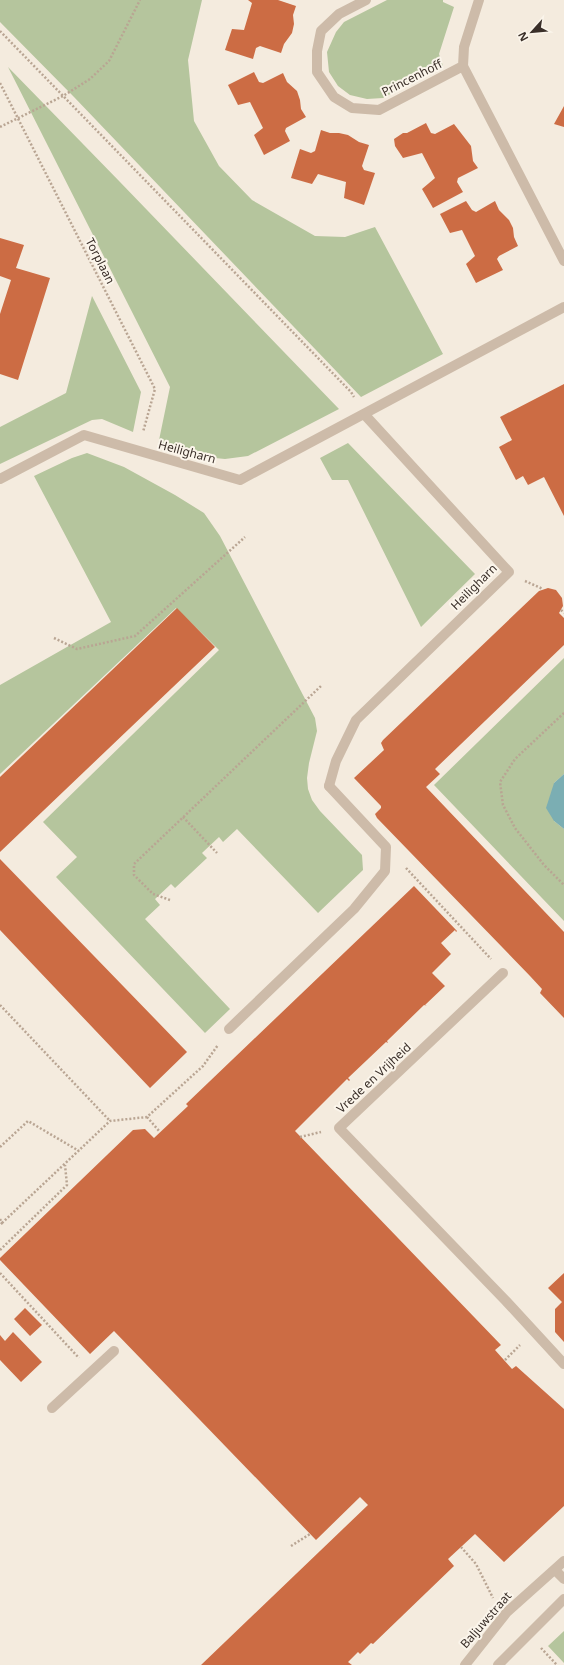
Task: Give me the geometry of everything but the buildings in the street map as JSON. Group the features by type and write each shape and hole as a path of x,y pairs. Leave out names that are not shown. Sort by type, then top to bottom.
{"street":[{"name":"Princenhoff","path":"366,0 339,14 321,31 317,51 317,72 334,97 352,108 379,110 463,66"},
{"path":"479,0 464,47 463,66 564,260"},
{"name":"Heiligharn","path":"0,479 84,436 240,480 564,307"},
{"name":"Heiligharn","path":"364,414 509,572 356,720 336,761 330,786 386,847"},
{"path":"229,1029 354,909 385,871 386,847"},
{"name":"Vrede en Vrijheid","path":"503,973 339,1128 506,1301 564,1364"},
{"path":"52,1408 114,1351"},
{"name":"Baljuwstraat","path":"465,1665 507,1612 564,1561"},
{"path":"555,1570 564,1579"},
{"path":"498,1665 564,1599"}],"path":[{"path":"0,127 63,96 90,79 109,61 140,0"},
{"path":"0,31 351,392 364,414"},
{"name":"Torplaan","path":"0,83 155,389 138,452"},
{"path":"54,638 77,649 135,636 245,537"},
{"path":"561,610 564,613"},
{"path":"170,900 153,894 134,875 134,864 321,686"},
{"path":"564,713 515,759 500,782 503,805 515,828 544,865 564,885"},
{"path":"183,817 217,853"},
{"path":"386,847 503,973"},
{"path":"0,1005 110,1121"},
{"path":"1,1224 110,1121 147,1117 203,1066 229,1029"},
{"path":"147,1117 160,1132"},
{"path":"0,1147 28,1121 79,1151"},
{"path":"0,1250 67,1185 65,1164"},
{"path":"0,1219 1,1224"},
{"path":"0,1273 92,1372"},
{"path":"291,1546 310,1534"},
{"path":"461,1547 476,1564 492,1597 507,1612"}],"green space":[{"path":"0,0 202,0 188,60 194,121 219,166 252,200 315,236 345,237 375,227 443,354 361,397 74,97 0,22"},
{"path":"387,0 443,0 443,2 454,7 439,54 443,66 383,98 367,99 350,95 338,86 329,72 327,52 336,32 344,22"},
{"path":"8,67 339,409 248,456 225,459 195,456 158,445 170,387"},
{"path":"92,296 141,392 133,432 102,419 92,420 0,464 0,427 66,393"},
{"path":"348,443 475,574 421,627 348,480 332,480 320,458"},
{"path":"87,453 124,467 204,513 220,536 315,718 317,731 307,778 308,789 312,800 320,811 362,855 363,870 318,913 237,829 223,842 219,837 202,853 207,858 175,888 171,884 155,899 160,905 145,919 230,1009 205,1033 56,877 77,857 43,822 219,650 176,608 0,774 0,685 111,622 34,476 72,458"},
{"path":"564,658 564,774 554,783 554,821 564,829 564,921 434,785"},
{"path":"564,1631 564,1663 548,1646"}],"water":[{"path":"564,774 564,829 554,821 546,808 554,783"}]}
